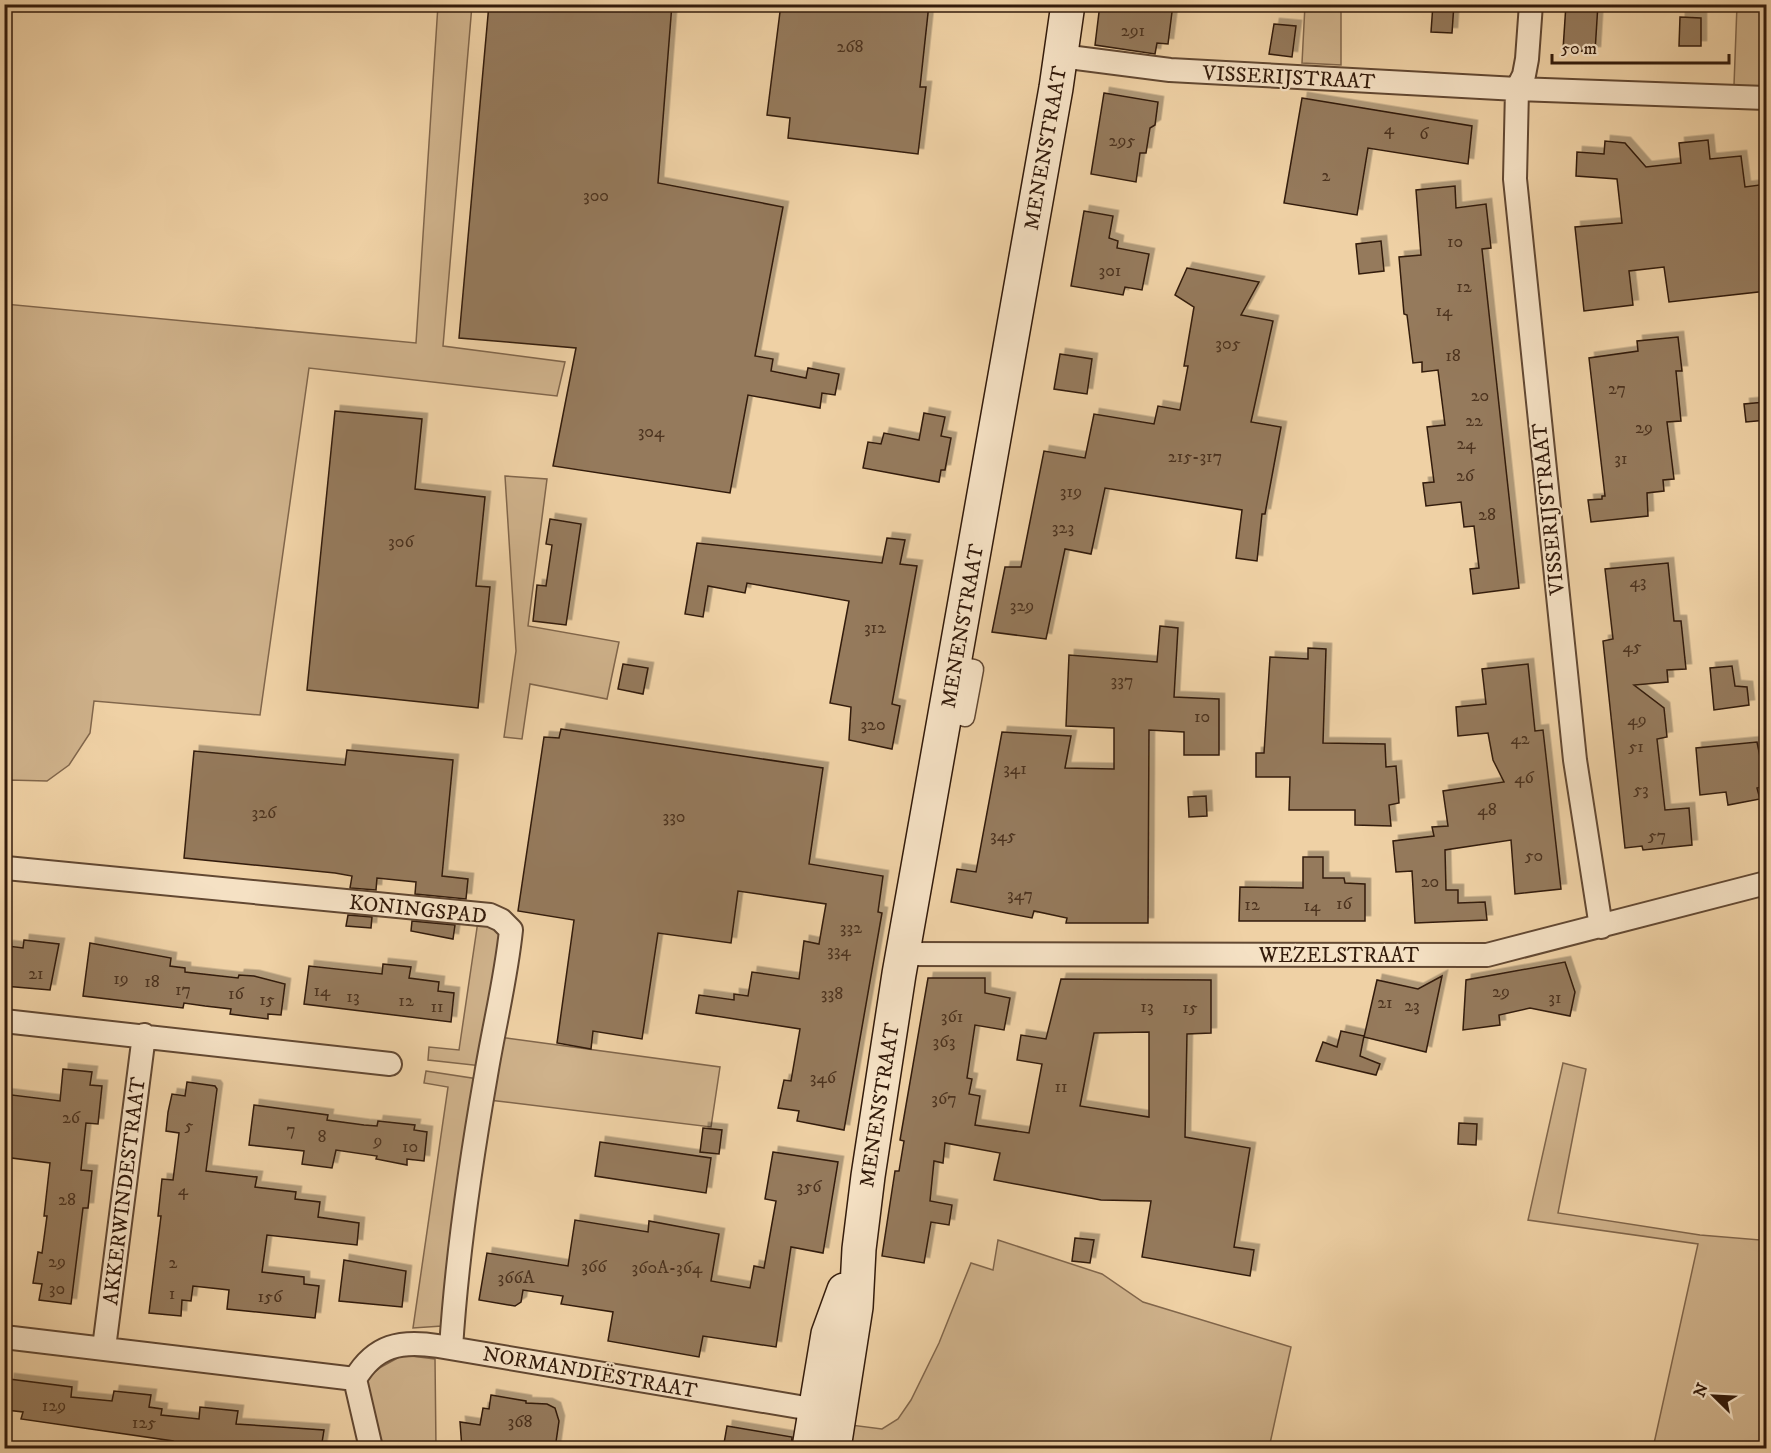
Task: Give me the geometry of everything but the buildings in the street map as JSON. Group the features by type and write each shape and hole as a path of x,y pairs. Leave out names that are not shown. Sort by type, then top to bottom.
{"main road":[{"name":"MENENSTRAAT","path":"809,1449 827,1412 856,1307 859,1249 903,954 1061,56 1068,4"},
{"name":"MENENSTRAAT","path":"827,1412 834,1449"}],"street":[{"path":"1517,89 1527,59 1531,4"},
{"name":"VISSERIJSTRAAT","path":"1061,56 1170,70 1517,89 1767,98"},
{"name":"VISSERIJSTRAAT","path":"1517,89 1514,129 1515,179 1540,431 1575,760 1601,927"},
{"name":"KONINGSPAD","path":"6,868 490,915 501,920 511,930 506,973 486,1072 464,1207 451,1348"},
{"name":"WEZELSTRAAT","path":"903,954 1487,955 1601,927 1689,901 1767,883"},
{"path":"4,1021 390,1064"},
{"name":"AKKERWINDESTRAAT","path":"104,1348 144,1035"},
{"path":"4,1337 355,1379 371,1449"},
{"name":"NORMANDIËSTRAAT","path":"355,1379 364,1363 386,1349 404,1342 827,1412"}],"shaded area":[{"path":"438,5 472,5 443,346 565,362 557,396 309,368 260,715 94,701 90,733 69,765 47,781 9,780 5,809 5,304 416,343"},
{"path":"1305,5 1341,5 1341,65 1302,63"},
{"path":"1737,5 1764,5 1762,88 1734,85"},
{"path":"505,476 547,479 528,626 619,642 607,699 530,684 522,739 504,737 516,651"},
{"path":"478,921 500,931 504,940 482,1066 428,1060 429,1047 459,1050"},
{"path":"499,1037 720,1067 711,1127 489,1100"},
{"path":"1563,1063 1586,1069 1558,1213 1700,1235 1760,1240 1766,1206 1766,1448 1653,1448 1698,1244 1528,1220"},
{"path":"426,1071 478,1079 442,1326 413,1328 448,1087 424,1083"},
{"path":"998,1240 1102,1274 1143,1302 1291,1347 1269,1448 848,1448 851,1425 882,1429 898,1419 911,1400 939,1343 971,1263 993,1270"},
{"path":"403,1355 435,1359 436,1448 382,1448 365,1380 381,1367"}]}
